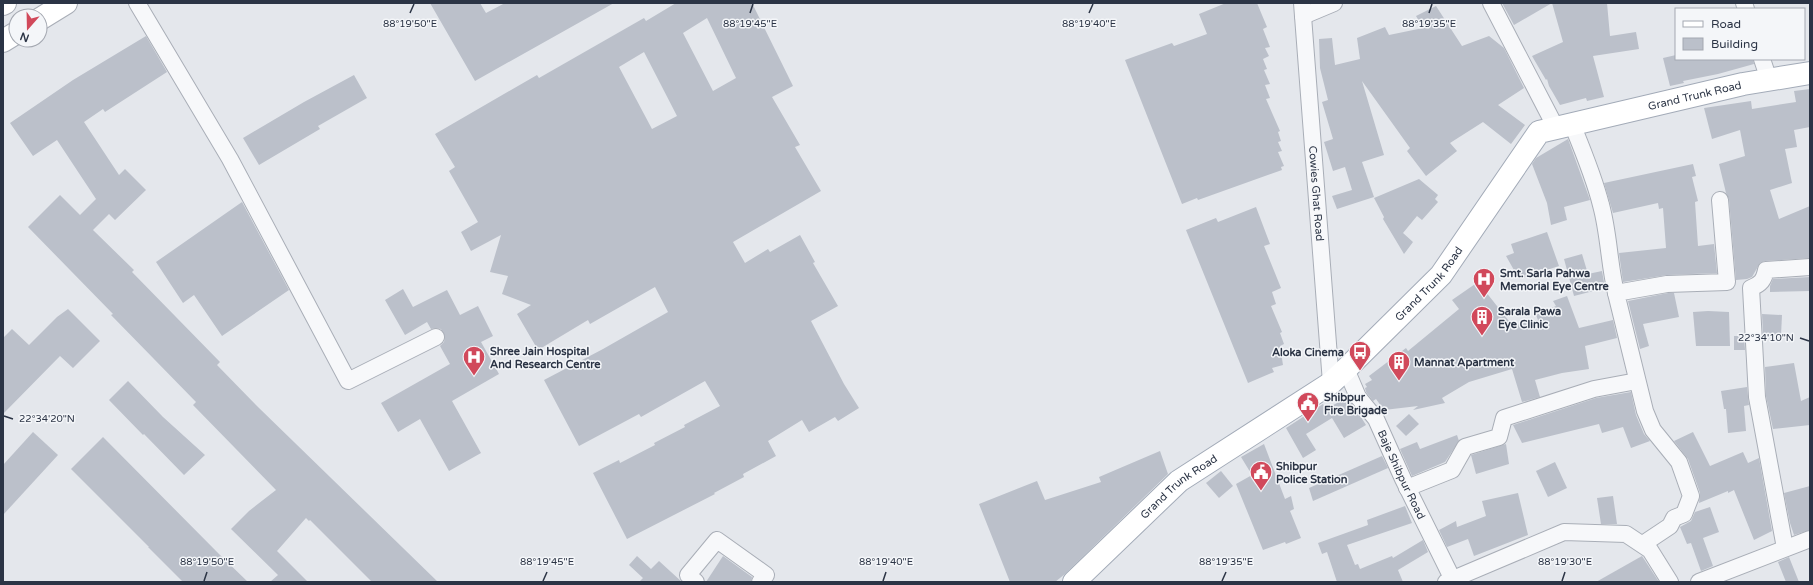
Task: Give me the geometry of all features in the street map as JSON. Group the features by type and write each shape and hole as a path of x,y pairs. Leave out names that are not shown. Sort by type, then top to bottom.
{"main road":[{"path":"48,14 66,3"},
{"name":"Grand Trunk Road","path":"1074,582 1179,481 1338,376 1441,275 1539,132 1743,84 1810,73"}],"street":[{"path":"137,3 230,159 348,381 436,337"},
{"path":"1302,9 1334,3"},
{"path":"1491,3 1591,172 1602,206 1609,242 1612,276 1645,411 1653,430 1679,462 1690,496 1684,514 1674,518 1670,526 1643,544"},
{"name":"Cowies Ghat Road","path":"1302,9 1338,376"},
{"path":"1762,60 1769,80"},
{"path":"1720,200 1727,282"},
{"path":"1616,293 1667,284 1727,282 1751,288 1760,284 1766,270 1810,267"},
{"path":"1751,288 1757,397 1785,548"},
{"name":"Baje Shibpur Road","path":"1338,376 1376,419 1451,581"},
{"path":"1407,488 1452,470 1465,447 1499,437 1504,418 1594,389 1637,380"},
{"path":"1451,581 1564,532 1626,534 1650,550 1670,582"},
{"path":"1699,582 1810,539"},
{"path":"696,582 688,575 717,540 766,575 760,582"}],"building":[{"path":"430,3 480,3 486,13 505,3 614,3 475,81"},
{"path":"676,3 752,3 793,86 772,97 800,145 795,147 821,191 733,242 745,263 768,249 770,252 800,235 815,262 813,263 838,306 811,321 844,384 859,408 838,421 835,417 809,432 802,420 768,441 776,456 743,474 744,477 714,493 715,494 627,539 593,473 619,460 620,463 655,445 654,443 685,427 684,425 720,406 705,381 641,417 639,414 579,446 544,380 668,312 655,287 590,324 588,320 538,350 517,314 531,305 502,294 508,276 490,272 501,235 471,251 461,232 478,222 449,171 455,167 435,134 537,75 539,78 644,18 646,21","holes":["707,18 736,78 713,91 683,33","644,52 677,116 652,129 619,67"]},
{"path":"1226,3 1257,3 1267,27 1263,29 1270,47 1265,48 1269,56 1263,59 1267,69 1264,70 1270,84 1265,85 1270,98 1266,99 1280,131 1278,132 1281,141 1278,142 1282,151 1278,152 1284,166 1281,167 1282,170 1198,200 1197,198 1182,204 1125,60 1172,43 1174,46 1207,34 1199,14"},
{"path":"1502,3 1552,3 1514,25"},
{"path":"1552,3 1607,3 1610,36 1636,32 1639,49 1593,56 1604,97 1587,101 1586,98 1560,105 1549,86 1547,79 1546,80 1532,56 1563,42"},
{"path":"1436,6 1462,46 1489,36 1504,48 1524,88 1498,105 1525,125 1511,144 1483,122 1450,143 1457,151 1426,176 1407,151 1410,148 1362,81 1384,155 1362,162 1374,197 1337,209 1332,196 1352,190 1345,167 1333,171 1324,142 1333,139 1322,102 1328,100 1320,68 1319,39 1332,38 1335,65 1360,59 1357,38 1385,27 1389,35 1423,28 1416,16"},
{"path":"146,36 167,72 105,112 103,109 84,122 119,175 125,169 146,190 115,220 109,214 93,230 134,270 132,272 220,362 217,365 258,407 438,582 372,582 310,520 309,521 306,518 277,551 308,582 270,582 278,575 231,529 249,511 276,490 193,405 196,402 28,227 60,195 80,215 96,199 57,140 33,156 10,123 73,80"},
{"path":"1675,55 1675,60 1753,60 1754,64 1718,74 1683,81 1684,83 1670,86 1663,58"},
{"path":"354,75 367,98 318,126 320,129 259,165 243,138"},
{"path":"1810,89 1810,127 1794,130 1797,147 1785,149 1792,183 1770,190 1779,219 1810,206 1810,258 1765,261 1760,263 1752,277 1736,280 1729,199 1726,193 1719,164 1745,156 1740,130 1712,139 1704,108 1751,101 1752,109 1796,102 1794,91"},
{"path":"1568,139 1590,200 1564,207 1567,220 1551,225 1547,203 1532,164 1536,158"},
{"path":"1693,164 1696,176 1692,177 1698,201 1695,202 1698,246 1714,244 1717,273 1667,275 1623,282 1619,253 1666,248 1663,208 1659,209 1658,203 1613,213 1604,183"},
{"path":"1419,179 1438,195 1435,199 1438,202 1422,220 1417,216 1403,233 1413,242 1404,254 1383,219 1384,217 1374,198"},
{"path":"242,202 289,290 222,336 194,295 183,303 156,262"},
{"path":"1256,207 1270,244 1264,246 1281,288 1272,292 1276,304 1271,306 1282,332 1280,333 1284,344 1280,346 1283,365 1272,368 1274,372 1248,383 1186,230 1216,218 1218,222"},
{"path":"1547,232 1559,266 1519,279 1506,256 1514,253 1511,244"},
{"path":"1582,254 1588,274 1602,271 1605,288 1574,296 1564,259"},
{"path":"1810,277 1810,291 1770,292 1770,286 1773,279"},
{"path":"1478,282 1512,325 1538,320 1536,315 1556,306 1553,301 1567,296 1579,328 1613,320 1617,338 1585,346 1589,369 1562,373 1535,380 1540,397 1522,402 1512,369 1469,382 1442,398 1445,403 1413,410 1418,406 1384,410 1376,399 1373,401 1366,392 1365,388 1367,387 1365,384 1372,380 1369,376 1406,348 1408,351 1459,309 1452,300"},
{"path":"403,289 413,307 447,290 460,315 478,306 493,336 481,342 499,374 452,401 481,453 449,471 420,419 398,432 381,403 450,364 440,346 444,342 445,337 441,329 431,329 427,322 405,335 385,300"},
{"path":"1674,293 1679,317 1643,324 1649,346 1640,349 1628,301"},
{"path":"68,309 100,341 73,368 60,356 3,414 3,338 12,329 29,345 57,317"},
{"path":"1693,312 1729,312 1730,346 1696,346"},
{"path":"1762,314 1782,315 1781,335 1763,334"},
{"path":"1734,336 1744,336 1745,350 1734,350"},
{"path":"1794,363 1801,401 1810,397 1810,425 1773,429 1766,396 1765,367"},
{"path":"128,381 163,417 205,455 184,475 109,400"},
{"path":"1747,387 1749,405 1744,406 1746,431 1728,433 1726,409 1724,409 1721,391"},
{"path":"1631,392 1636,415 1644,434 1650,441 1631,448 1623,427 1602,433 1599,424 1522,443 1513,425 1596,398"},
{"path":"1348,397 1366,425 1344,438 1332,418 1306,434 1316,450 1303,458 1286,428 1323,404 1326,409"},
{"path":"1409,414 1419,424 1406,436 1396,426"},
{"path":"33,432 58,455 3,515 3,465"},
{"path":"1693,432 1710,466 1743,452 1748,463 1759,458 1772,531 1754,540 1734,490 1699,503 1700,493 1688,459 1674,441"},
{"path":"1457,435 1459,441 1445,462 1412,476 1400,449 1417,442 1420,449"},
{"path":"103,437 248,582 183,582 148,547 71,469"},
{"name":"Shibpur Police Station","path":"1264,444 1285,499 1291,496 1294,509 1290,511 1301,538 1286,544 1285,542 1263,550 1236,484 1252,475 1241,457"},
{"path":"1506,444 1509,464 1476,474 1471,455"},
{"path":"1160,451 1168,474 1065,574 1055,582 1010,582 979,504 1037,481 1045,500 1101,482 1099,477"},
{"path":"1382,456 1388,468 1313,501 1309,488"},
{"path":"1555,462 1567,488 1548,497 1536,471"},
{"path":"1221,471 1233,486 1219,498 1206,483"},
{"path":"1810,486 1810,530 1794,535 1784,493"},
{"path":"1518,493 1528,535 1474,556 1468,539 1447,547 1439,530 1456,521 1457,527 1486,516 1482,501"},
{"path":"1613,496 1617,524 1601,524 1597,498"},
{"path":"1405,506 1412,523 1347,545 1355,565 1358,564 1360,569 1392,556 1393,558 1423,540 1428,552 1398,570 1403,582 1337,582 1327,552 1322,554 1318,543 1368,525 1367,520"},
{"path":"1710,507 1719,532 1703,538 1713,566 1701,571 1691,543 1687,544 1680,527 1691,521 1695,512"},
{"path":"637,556 651,569 659,561 682,582 639,582 643,578 629,565"},
{"path":"723,556 752,577 751,582 706,582"},
{"path":"1642,556 1659,582 1596,582"},
{"path":"1789,557 1799,582 1786,582 1778,562"}],"place":[{"name":"Smt. Sarla Pahwa Memorial Eye Centre","path":"1484,298"},
{"name":"Sarala Pawa Eye Clinic","path":"1482,336"},
{"name":"Aloka Cinema","path":"1360,372"},
{"name":"Shree Jain Hospital And Research Centre","path":"474,376"},
{"name":"Mannat Apartment","path":"1399,382"},
{"name":"Shibpur Fire Brigade","path":"1308,422"},
{"name":"Shibpur Police Station","path":"1261,492"}]}
